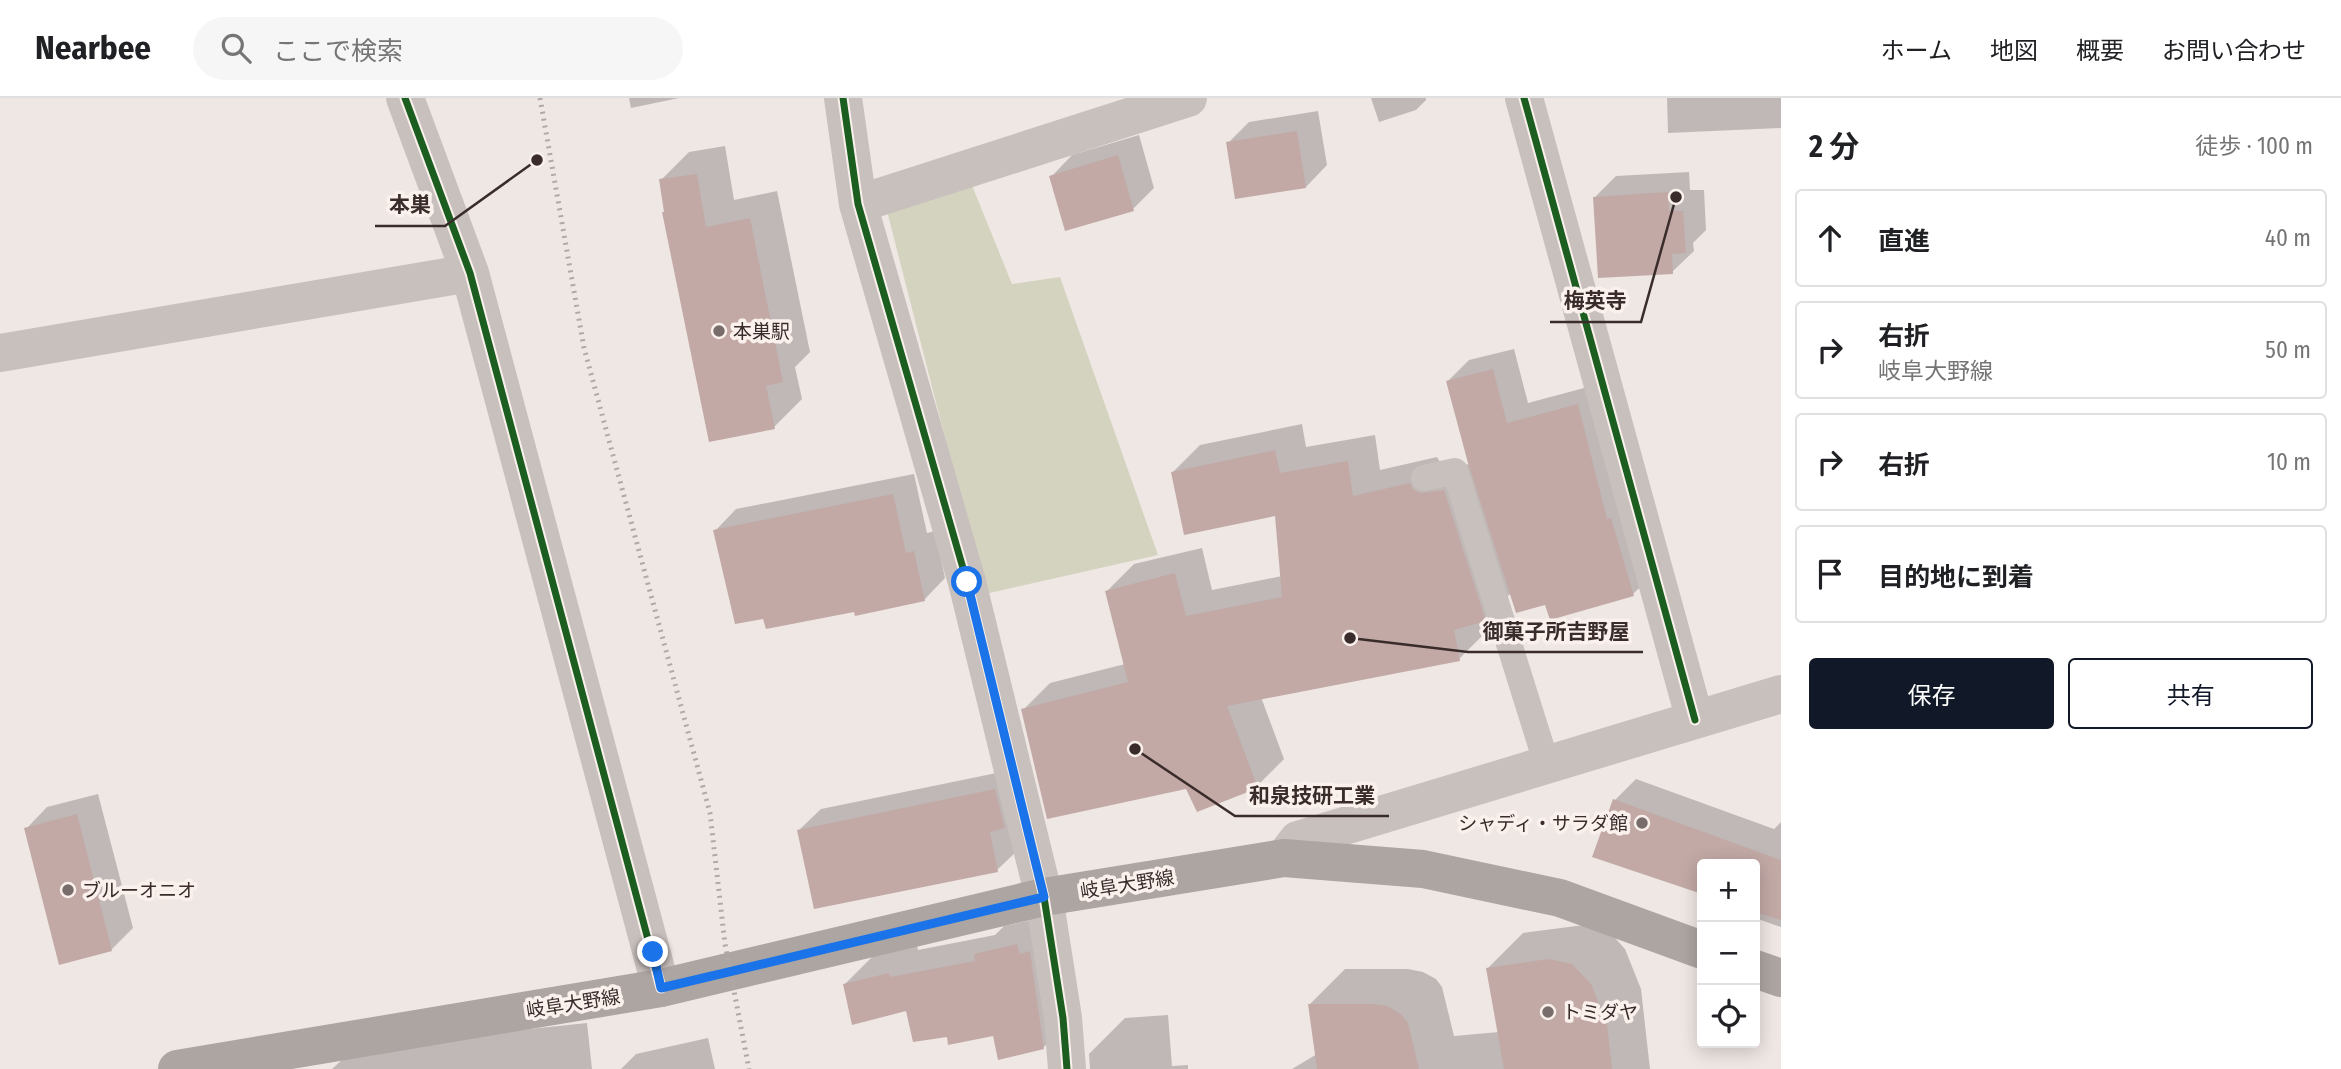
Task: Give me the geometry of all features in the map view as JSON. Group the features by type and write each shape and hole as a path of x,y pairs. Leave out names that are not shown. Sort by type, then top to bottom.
{"main road":[{"name":"岐阜大野線","path":"177,1069 661,988 1044,897 1284,858 1423,869 1560,898 1697,948"},
{"path":"1760,971 1781,978"}],"street":[{"path":"405,98 470,273 661,988"},
{"path":"843,98 859,204 967,582 1044,897 1063,1018 1067,1069"},
{"path":"859,204 1188,98"},
{"path":"1524,98 1695,720"},
{"path":"0,353 470,273"},
{"path":"1284,858 1298,840 1781,694"}],"lane":[{"path":"1424,478 1455,471 1547,765"}],"green space":[{"path":"971,183 1012,284 1060,277 1158,555 985,594 886,207"}],"building":[{"path":"1297,131 1306,188 1235,199 1226,142"},
{"path":"1118,155 1134,211 1065,231 1049,176"},
{"name":"本巣駅","path":"697,174 706,227 750,218 783,382 766,386 775,429 709,442 662,212 659,179"},
{"path":"1668,192 1669,211 1683,211 1686,253 1672,254 1673,274 1598,278 1593,197"},
{"path":"1493,369 1507,423 1578,404 1607,519 1611,518 1634,596 1550,620 1545,605 1516,613 1468,463 1446,381"},
{"path":"1275,450 1280,473 1348,461 1353,496 1410,483 1413,489 1420,493 1444,490 1486,621 1454,630 1460,661 1227,706 1258,788 1197,812 1186,789 1047,819 1021,709 1128,682 1105,591 1175,573 1186,616 1282,597 1275,516 1184,535 1171,472"},
{"path":"893,494 906,553 914,551 925,601 855,616 854,612 766,629 763,619 735,624 713,530"},
{"path":"995,789 1005,828 990,832 998,872 814,909 797,830"},
{"name":"シャディ・サラダ館","path":"1613,799 1781,860 1781,920 1760,914 1760,859 1697,859 1697,892 1592,857"},
{"name":"ブルーオニオ","path":"77,814 112,951 59,965 24,828"},
{"path":"1017,944 1020,954 1030,951 1044,1049 998,1060 993,1036 948,1045 947,1037 913,1042 906,1011 852,1025 843,984 889,973 890,977 975,961 974,954"},
{"name":"トミダヤ","path":"1548,959 1572,964 1591,984 1607,1024 1612,1069 1504,1069 1486,968"},
{"path":"1308,1004 1372,1004 1387,1006 1401,1014 1408,1023 1419,1069 1317,1069"}],"railway":[{"path":"540,98 584,348 710,813 725,944 749,1069"}],"cycle path":[{"path":"405,98 470,273 661,988"},
{"path":"843,98 858,204 967,582 1044,897 1063,1018 1067,1069"},
{"path":"1524,98 1695,720"}],"place":[{"name":"本巣","path":"537,160"},
{"name":"梅英寺","path":"1676,197"},
{"name":"本巣駅","path":"719,331"},
{"name":"御菓子所吉野屋","path":"1350,638"},
{"name":"和泉技研工業","path":"1135,749"},
{"name":"シャディ・サラダ館","path":"1642,823"},
{"name":"ブルーオニオ","path":"68,890"},
{"name":"トミダヤ","path":"1548,1012"}],"route":[{"path":"653,952 661,988 1044,897 967,582"}]}
